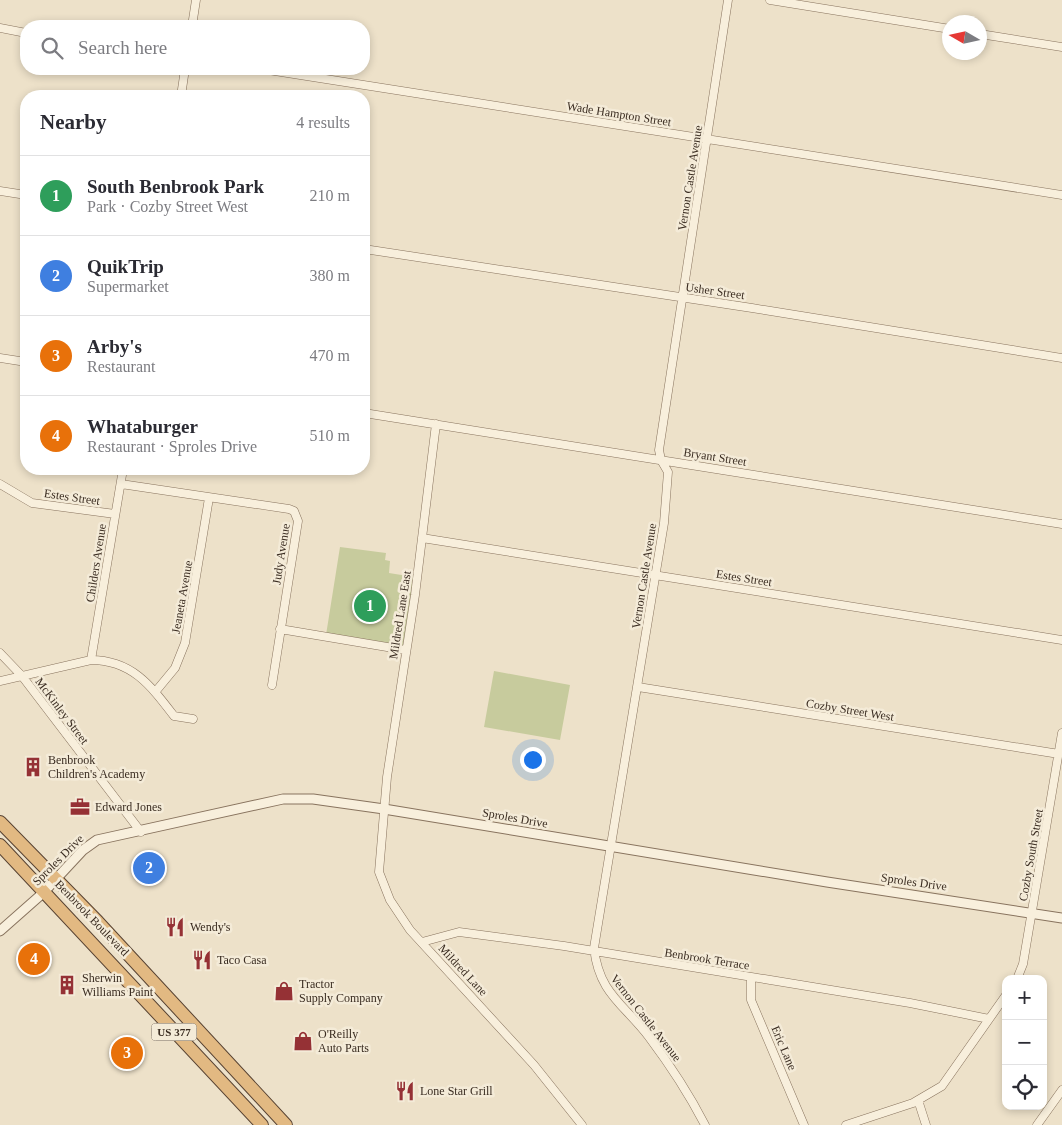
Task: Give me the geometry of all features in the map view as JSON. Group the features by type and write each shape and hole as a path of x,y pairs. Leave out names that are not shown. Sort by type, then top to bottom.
{"highway":[{"name":"Benbrook Boulevard","path":"0,822 135,961 280,1123"},
{"name":"Benbrook Boulevard","path":"0,845 262,1125"}],"street":[{"path":"193,20 196,0"},
{"name":"Vernon Castle Avenue","path":"704,1125 672,1068 648,1035 613,998 601,981 595,952 596,934 656,576 668,472 661,460 659,450 728,0"},
{"path":"770,0 942,29"},
{"path":"0,28 20,32"},
{"path":"987,35 1062,46"},
{"path":"182,90 184,75"},
{"name":"Wade Hampton Street","path":"300,75 1062,195"},
{"path":"0,191 20,194"},
{"name":"Usher Street","path":"370,250 1062,358"},
{"path":"0,358 20,361"},
{"name":"Bryant Street","path":"370,414 1062,524"},
{"name":"Mildred Lane East","path":"384,808 436,424"},
{"name":"Childers Avenue","path":"90,660 122,475"},
{"name":"Estes Street","path":"0,484 32,503 115,514"},
{"name":"Judy Avenue","path":"120,484 289,509 296,514 298,520 272,686"},
{"name":"Jeaneta Avenue","path":"156,691 175,668 185,643 210,498"},
{"name":"Estes Street","path":"422,538 1062,640"},
{"path":"280,629 406,650"},
{"name":"McKinley Street","path":"0,653 22,676 141,832"},
{"path":"0,681 90,660 114,663 136,673 156,691 174,716 193,719"},
{"name":"Cozby Street West","path":"638,687 1059,754"},
{"name":"Cozby South Street","path":"1019,975 1023,964 1062,735"},
{"name":"Sproles Drive","path":"0,931 43,893 54,879 90,843 283,799 313,799 384,808 611,847 1062,918"},
{"name":"Mildred Lane","path":"384,808 379,872 383,885 400,917 534,1065 582,1125"},
{"name":"Benbrook Terrace","path":"422,942 459,932 564,946 751,978 910,1002 989,1019"},
{"name":"Eric Lane","path":"751,978 751,1000 804,1125"},
{"path":"846,1125 918,1100 942,1086 1002,1001"},
{"path":"1037,1125 1062,1090"},
{"path":"918,1100 926,1125"}],"green space":[{"path":"340,547 386,553 385,560 390,561 389,573 414,577 403,648 326,635"},
{"path":"494,671 570,685 560,740 484,727"}],"place":[{"name":"South Benbrook Park","path":"370,606"},
{"name":"Benbrook Children's Academy","path":"33,767"},
{"name":"Edward Jones","path":"80,807"},
{"name":"QuikTrip","path":"149,868"},
{"name":"Wendy's","path":"175,927"},
{"name":"Whataburger","path":"34,959"},
{"name":"Taco Casa","path":"202,960"},
{"name":"Sherwin Williams Paint","path":"67,985"},
{"name":"Tractor Supply Company","path":"284,991"},
{"name":"O'Reilly Auto Parts","path":"303,1041"},
{"name":"Arby's","path":"127,1053"},
{"name":"Lone Star Grill","path":"405,1091"}]}
